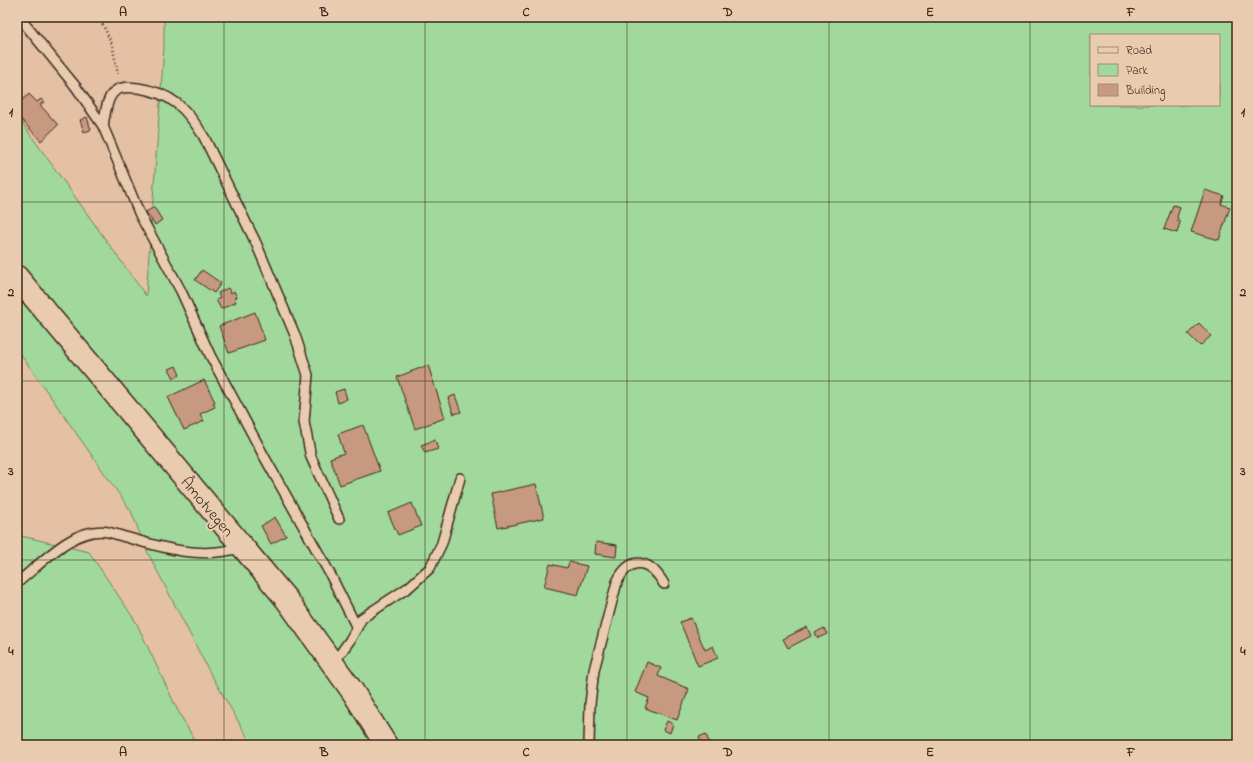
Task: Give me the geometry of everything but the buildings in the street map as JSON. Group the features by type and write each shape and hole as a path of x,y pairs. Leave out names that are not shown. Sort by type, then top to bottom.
{"main road":[{"name":"Åmotvegen","path":"20,288 287,600 333,664 386,745"}],"lane":[{"path":"19,17 76,87 103,126 140,215 181,291 210,355 265,458 330,572 357,628"},
{"path":"103,126 109,98 115,91 122,88 143,89 169,97 184,109 204,137 256,243 295,335 308,375 304,422 311,457 339,519"},
{"path":"333,664 350,640 362,618 409,587 430,568 442,543 460,478"},
{"path":"17,583 72,539 87,532 99,530 170,550 192,553 228,551 242,547"},
{"path":"589,745 590,704 594,670 617,582 621,574 628,567 643,564 652,567 664,584"}],"path":[{"path":"99,17 112,44 122,88"}],"green space":[{"path":"164,17 1237,17 1237,745 252,745 209,671 146,549 131,511 17,349 17,116 146,296 164,48"},
{"path":"17,535 89,552 136,622 177,709 197,745 17,745"}]}
